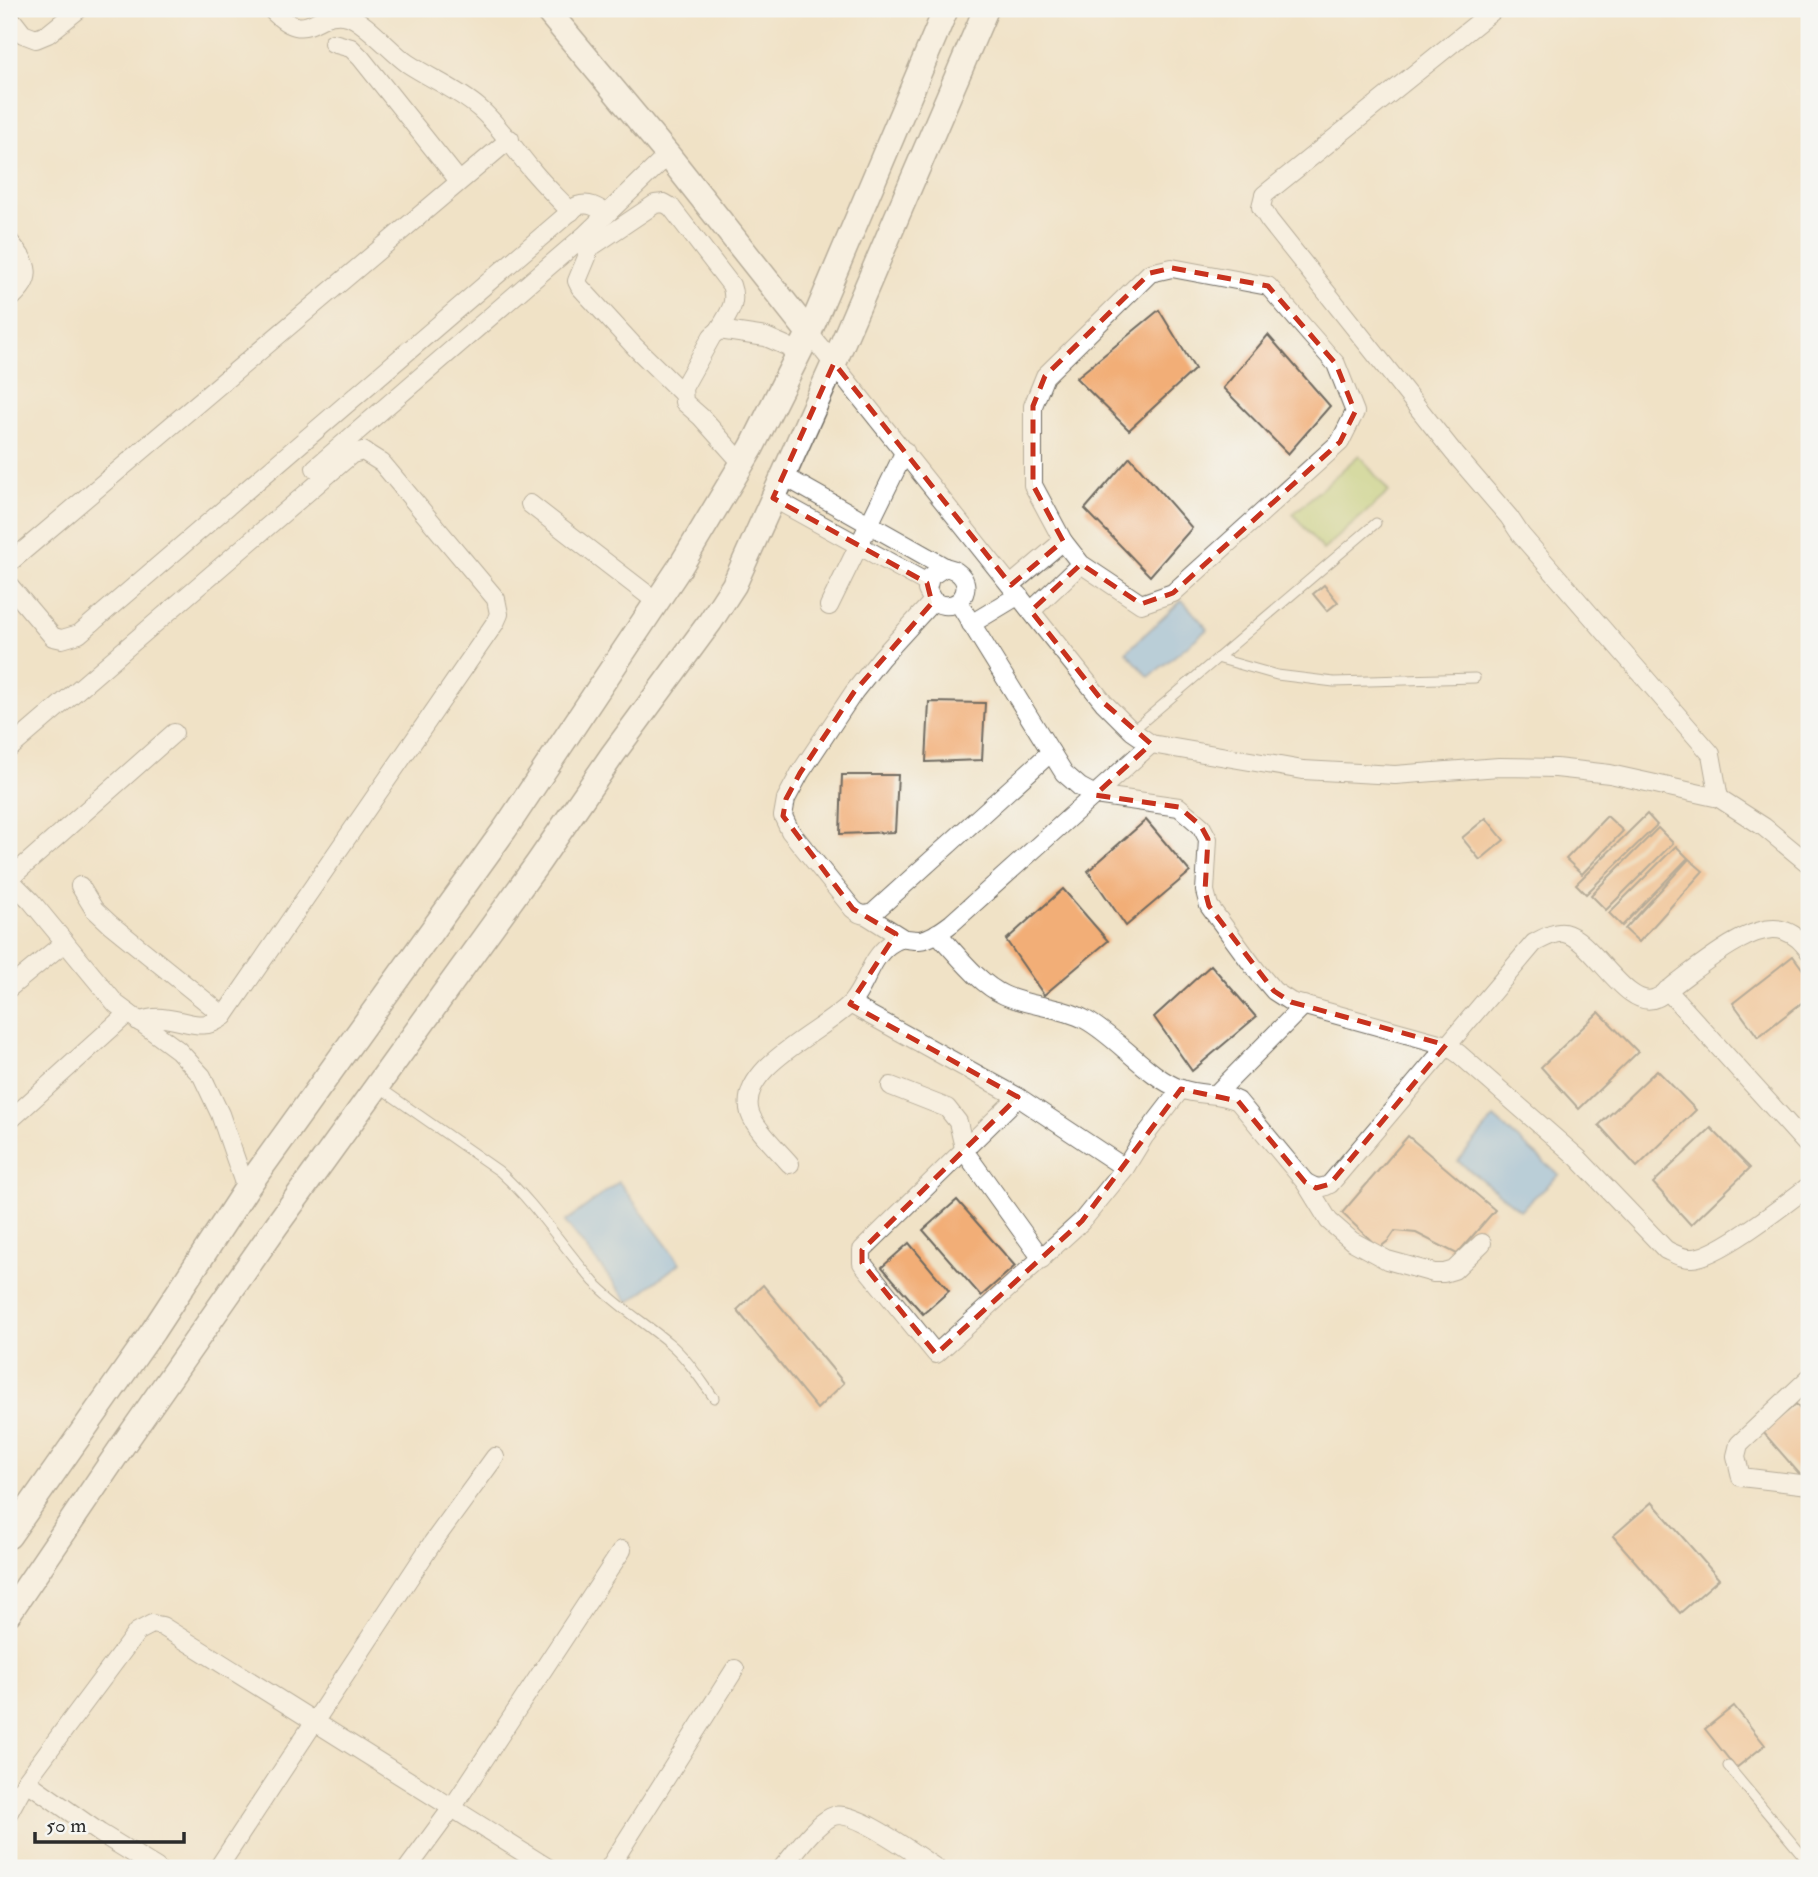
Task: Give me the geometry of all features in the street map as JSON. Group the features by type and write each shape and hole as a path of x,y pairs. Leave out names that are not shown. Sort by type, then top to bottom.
{"street":[{"path":"9,16 23,34 36,39 48,34 79,9"},
{"path":"271,9 289,25 302,27 334,16 348,16 407,62 452,87 478,106 509,139 530,169 571,212"},
{"path":"546,9 668,155 804,342 834,363 1104,702 1132,731 1152,744 1303,770 1395,775 1499,767 1556,768 1610,775 1719,798 1764,827 1809,864"},
{"path":"9,1536 153,1331 246,1189 505,830 657,602 742,463 804,342 946,9"},
{"path":"9,1613 128,1437 734,585 834,363 986,9"},
{"path":"1495,9 1264,195 1261,206 1521,535 1711,754 1719,798"},
{"path":"333,43 351,48 361,58 459,181"},
{"path":"9,563 509,139"},
{"path":"315,468 582,243 607,214 668,155"},
{"path":"582,243 655,204 664,203 671,207 731,285 735,296 734,304 719,330 712,336 682,393"},
{"path":"9,585 52,637 62,639 79,634 571,212 583,204 594,205 607,214"},
{"path":"571,212 565,220 565,228 582,243 587,257 577,281 580,287 682,393 684,402 742,463"},
{"path":"9,241 22,257 27,273 23,288 9,300"},
{"path":"1172,268 1268,286 1336,364 1355,412 1340,442 1173,593 1140,604 1081,564 1063,541 1032,485 1033,406 1045,376 1150,273 1172,268"},
{"path":"719,330 804,342"},
{"path":"829,606 905,450"},
{"path":"9,749 352,454 363,451 382,463 496,599 499,614 495,623 223,1016 214,1024 204,1026 159,1016 133,1018 9,1121"},
{"path":"782,475 945,567 956,570 964,579 965,592 958,602 945,606 933,601 927,590 927,583 933,573 945,567"},
{"path":"773,498 927,583"},
{"path":"530,504 657,602"},
{"path":"971,624 1015,590 1063,541"},
{"path":"1031,611 1081,564"},
{"path":"933,601 854,692 800,773 786,799 783,816 790,831 859,914 866,915 901,937 920,940 937,933 952,923 1152,744"},
{"path":"958,602 1064,772 1080,787 1095,795 1179,807 1201,826 1209,839 1205,891 1209,906 1274,991 1291,1002 1446,1045 1578,1158 1666,1250 1678,1255 1691,1258 1706,1255 1809,1186"},
{"path":"174,733 9,879 31,901 116,1004 178,1050 202,1076 220,1114 246,1189"},
{"path":"866,915 873,912 1051,752"},
{"path":"80,886 94,909 223,1016"},
{"path":"1306,1182 1316,1188 1330,1184 1534,943 1551,935 1564,933 1581,943 1627,990 1642,999 1655,999 1715,955 1768,928 1783,930 1798,937 1809,951"},
{"path":"937,933 986,984 1001,994 1084,1019 1108,1034 1163,1080 1181,1089 1230,1097 1245,1108 1306,1182 1329,1221 1352,1241 1387,1260 1434,1273 1454,1270 1482,1243"},
{"path":"790,1164 754,1121 748,1099 753,1087 772,1061 850,1004 886,946 901,937"},
{"path":"9,988 65,942"},
{"path":"1667,990 1809,1147"},
{"path":"850,1004 1018,1097 1125,1168"},
{"path":"1216,1094 1304,1005"},
{"path":"891,1086 947,1108 958,1122 964,1150 1042,1259"},
{"path":"1018,1097 862,1250 862,1263 936,1354 1082,1221 1125,1168 1144,1137 1181,1089"},
{"path":"1809,1378 1739,1444 1736,1456 1741,1477 1809,1485"},
{"path":"218,1868 433,1542 495,1457"},
{"path":"408,1868 452,1808 622,1550"},
{"path":"9,1812 26,1781 137,1632 152,1624 162,1626 548,1868"},
{"path":"609,1868 735,1669"},
{"path":"26,1781 100,1833 157,1868"},
{"path":"782,1868 818,1827 833,1815 846,1815 861,1821 936,1868"}],"lane":[{"path":"1132,731 1376,523"},
{"path":"1217,658 1277,675 1334,682 1475,678"},
{"path":"377,1086 514,1184 535,1206 595,1282 619,1307 670,1343 713,1398"},
{"path":"1728,1766 1809,1863"}],"highlighted area":[{"path":"1172,268 1268,286 1336,364 1355,412 1340,442 1173,593 1141,604 1081,564 1031,611 1104,703 1151,744 1095,795 1179,807 1201,826 1208,839 1205,891 1209,906 1274,991 1291,1002 1446,1045 1330,1184 1316,1188 1305,1182 1238,1101 1181,1089 1082,1221 936,1354 862,1263 862,1250 1018,1097 850,1004 896,934 853,909 783,816 786,799 800,773 854,692 932,603 927,583 773,498 834,363 1011,585 1063,541 1033,485 1033,406 1045,376 1150,273"}],"green space":[{"path":"1359,455 1389,492 1323,550 1293,514"}],"water":[{"path":"1182,600 1208,629 1149,677 1126,652"},
{"path":"1494,1118 1559,1175 1520,1210 1458,1161"},
{"path":"619,1182 680,1263 629,1302 565,1222"}],"building":[{"path":"1159,310 1195,369 1129,430 1076,378"},
{"path":"1268,335 1330,406 1288,454 1223,388"},
{"path":"1130,457 1192,528 1150,576 1085,509"},
{"path":"1324,585 1338,602 1327,611 1313,594"},
{"path":"929,702 985,703 982,760 926,762"},
{"path":"842,775 898,775 895,832 840,834"},
{"path":"1647,814 1657,825 1586,894 1576,884"},
{"path":"1607,816 1623,831 1582,874 1566,859"},
{"path":"1486,818 1504,840 1480,860 1462,838"},
{"path":"1146,820 1190,872 1126,926 1088,871"},
{"path":"1658,828 1673,843 1606,910 1591,895"},
{"path":"1676,846 1688,858 1622,926 1609,913"},
{"path":"1689,859 1703,871 1639,942 1625,929"},
{"path":"1063,889 1108,941 1044,995 1006,940"},
{"path":"1793,956 1809,978 1809,997 1758,1037 1733,1003"},
{"path":"1211,965 1256,1017 1192,1071 1154,1017"},
{"path":"1599,1012 1638,1052 1579,1109 1541,1067"},
{"path":"1657,1070 1696,1110 1637,1167 1599,1125"},
{"path":"1711,1128 1750,1168 1691,1225 1653,1183"},
{"path":"1408,1136 1495,1210 1457,1254 1416,1233 1395,1231 1379,1248 1342,1213"},
{"path":"957,1200 1015,1266 981,1296 923,1230"},
{"path":"909,1243 949,1291 923,1314 882,1267"},
{"path":"763,1285 844,1383 817,1409 737,1310"},
{"path":"1796,1404 1809,1420 1809,1475 1804,1479 1763,1432"},
{"path":"1652,1502 1719,1579 1680,1613 1613,1536"},
{"path":"1734,1706 1765,1745 1736,1768 1705,1729"}]}
